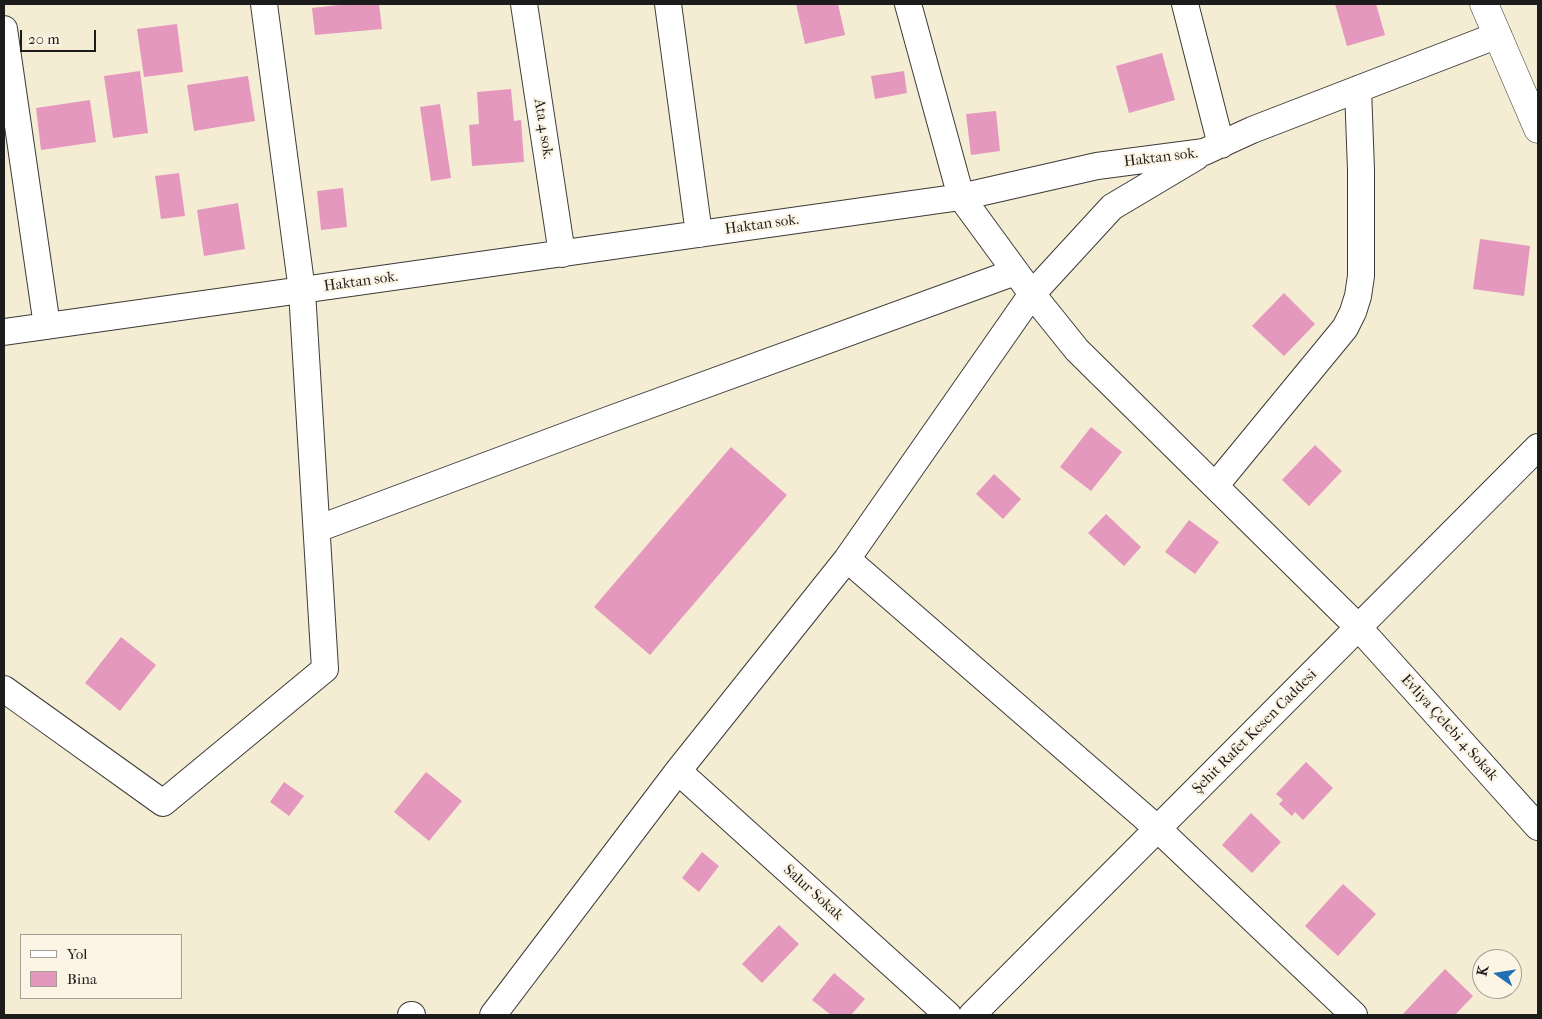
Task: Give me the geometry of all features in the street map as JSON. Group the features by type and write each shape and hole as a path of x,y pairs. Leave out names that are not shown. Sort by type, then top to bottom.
{"main road":[{"path":"1484,4 1538,129"}],"street":[{"path":"4,689 163,802 325,669 302,291 264,4"},
{"name":"Ata 4 sok.","path":"524,4 562,254"},
{"path":"668,4 699,234"},
{"path":"908,4 961,197"},
{"path":"493,1015 678,771 847,559 1032,294 1112,208 1213,149 1185,4"},
{"path":"4,28 48,326"},
{"name":"Haktan sok.","path":"4,332 961,197 1097,166 1213,149 1252,130 1498,35"},
{"path":"1215,486 1346,328 1353,312 1361,276 1361,170 1358,89"},
{"name":"Evliya Çelebi 4 Sokak","path":"961,197 1015,272 1077,350 1359,628 1538,827"},
{"path":"317,529 608,420 1015,272"},
{"name":"Şehit Rafet Kesen Caddesi","path":"974,1015 1538,447"},
{"path":"847,559 1158,829 1354,1015"},
{"name":"Salur Sokak","path":"678,771 948,1015"}],"building":[{"path":"348,4 379,4 382,29 315,35 312,8"},
{"path":"796,4 838,4 845,35 805,44"},
{"path":"1335,4 1376,4 1385,35 1347,46"},
{"path":"177,24 183,72 144,77 137,29"},
{"path":"1162,53 1175,100 1129,113 1116,66"},
{"path":"140,71 148,133 113,138 104,76"},
{"path":"904,71 907,93 875,99 871,76"},
{"path":"248,76 255,121 194,131 187,85"},
{"path":"511,89 514,121 521,120 524,162 472,166 469,125 479,124 477,92"},
{"path":"90,100 96,142 41,150 36,108"},
{"path":"440,104 451,178 431,181 420,107"},
{"path":"996,111 1000,151 971,155 966,114"},
{"path":"179,173 185,216 161,219 155,176"},
{"path":"343,188 347,227 321,230 317,191"},
{"path":"238,203 245,249 204,256 197,210"},
{"path":"1480,239 1530,246 1524,296 1473,289"},
{"path":"1284,293 1315,324 1284,356 1252,326"},
{"path":"1091,427 1122,452 1091,491 1060,467"},
{"path":"1315,445 1342,471 1309,506 1282,480"},
{"path":"731,447 787,495 650,655 594,607"},
{"path":"994,474 1021,499 1003,519 976,494"},
{"path":"1106,514 1141,547 1124,566 1088,533"},
{"path":"1189,520 1219,542 1195,574 1165,552"},
{"path":"121,637 156,665 120,711 85,683"},
{"path":"1306,762 1333,788 1303,820 1295,812 1292,816 1279,804 1283,800 1276,794"},
{"path":"426,772 462,801 429,841 394,812"},
{"path":"284,782 304,796 289,816 270,802"},
{"path":"1251,813 1281,842 1252,873 1222,845"},
{"path":"702,852 719,866 699,892 682,878"},
{"path":"1343,884 1376,914 1338,956 1305,926"},
{"path":"779,925 799,944 762,983 742,964"},
{"path":"1445,969 1472,995 1455,1015 1402,1015"},
{"path":"834,973 865,999 851,1015 831,1015 812,1000"}]}
